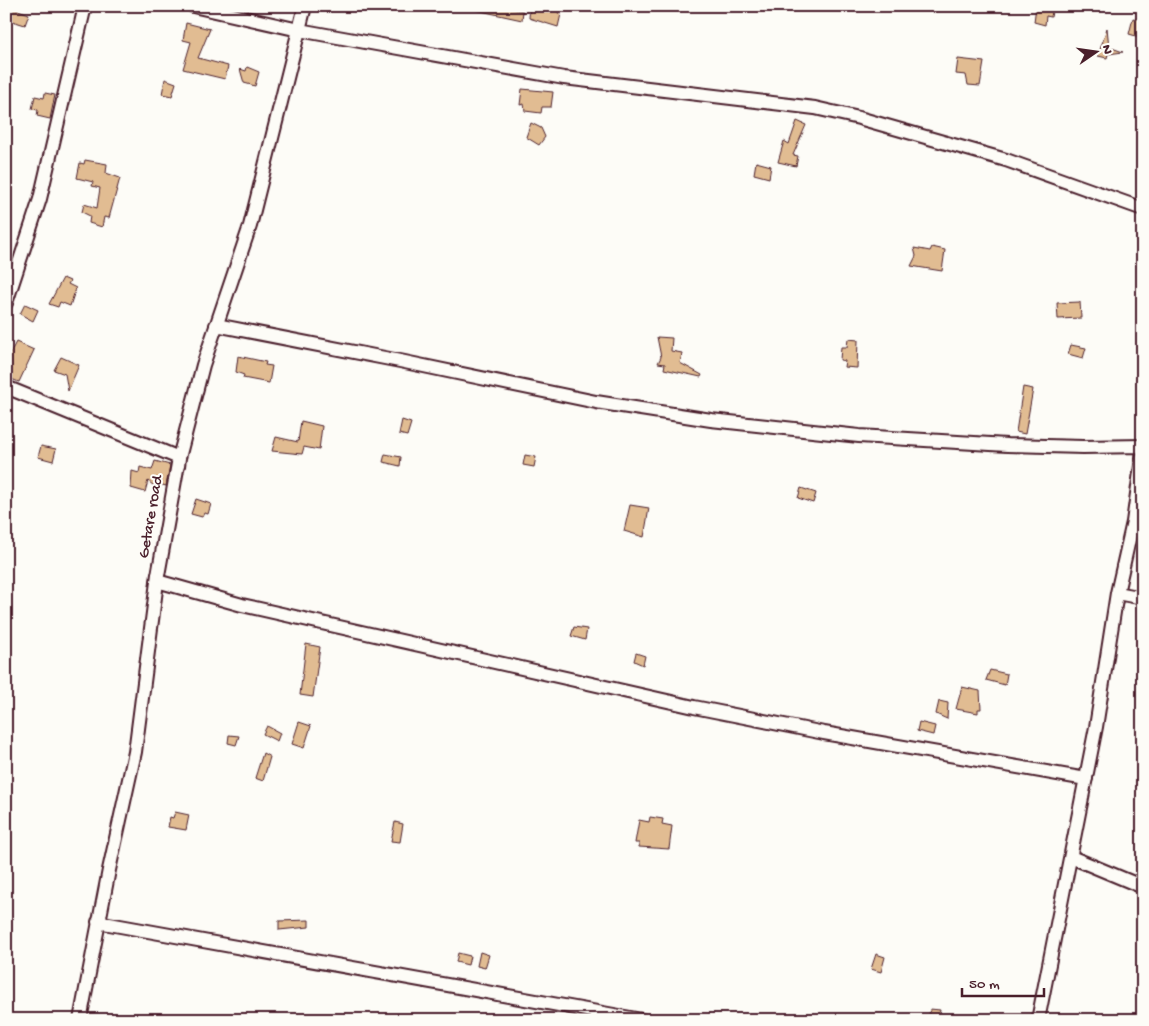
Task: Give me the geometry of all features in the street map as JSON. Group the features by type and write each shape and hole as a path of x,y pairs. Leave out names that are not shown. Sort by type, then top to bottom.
{"street":[{"path":"6,303 40,199 85,6"},
{"path":"193,6 299,30 564,78 815,108 860,118 1006,160 1143,209"},
{"path":"80,1020 98,922 135,752 157,581 179,458 203,365 250,226 305,6"},
{"path":"216,326 400,360 596,402 711,420 859,436 1007,445 1143,446"},
{"path":"6,387 179,458"},
{"path":"1038,1020 1086,779 1143,451"},
{"path":"157,581 242,605 694,707 824,733 1086,779"},
{"path":"1117,593 1143,598"},
{"path":"1071,857 1143,887"},
{"path":"98,922 642,1020"}],"building":[{"path":"476,6 497,6 523,11 522,20 476,10"},
{"path":"530,6 559,7 558,13 561,14 558,27 529,18"},
{"path":"1036,6 1053,6 1051,17 1046,16 1045,25 1034,22"},
{"path":"13,8 29,14 25,25 9,20"},
{"path":"1133,18 1143,21 1143,38 1129,34"},
{"path":"186,23 210,29 198,58 228,66 225,79 183,69 191,42 183,40"},
{"path":"1107,28 1109,47 1123,52 1108,54 1107,58 1098,56"},
{"path":"958,59 984,62 980,86 968,85 966,75 956,74"},
{"path":"247,67 259,72 255,86 244,83 240,69 246,71"},
{"path":"165,79 176,83 172,96 162,94"},
{"path":"522,89 553,92 551,107 542,107 541,113 525,111 524,104 520,105"},
{"path":"45,93 55,95 50,119 37,116 38,110 32,109 35,96 44,98"},
{"path":"797,121 806,125 793,155 798,156 796,166 778,162 784,141 789,144"},
{"path":"531,123 541,128 545,137 539,145 526,137"},
{"path":"85,160 107,164 106,173 120,178 109,218 104,217 102,227 89,223 90,216 82,212 84,204 97,208 100,188 92,186 93,182 77,178 80,163 84,164"},
{"path":"756,162 771,166 769,178 754,174"},
{"path":"932,247 945,250 942,271 911,266 916,256 914,248 930,251"},
{"path":"63,278 70,281 68,284 76,288 70,306 60,302 58,307 49,304"},
{"path":"1080,302 1081,318 1058,319 1057,303"},
{"path":"25,304 38,310 33,321 20,314"},
{"path":"657,337 672,338 671,351 682,353 680,363 702,375 701,377 664,369 665,364 658,363 661,357"},
{"path":"848,339 858,340 857,368 844,367 845,361 840,360 841,347 847,347"},
{"path":"16,342 34,350 19,382 6,377 6,361"},
{"path":"1071,345 1086,348 1083,358 1068,354"},
{"path":"238,356 266,362 265,365 272,366 269,383 243,378 244,375 236,372"},
{"path":"61,357 79,365 68,391 65,374 54,370"},
{"path":"1023,387 1033,389 1025,434 1016,432"},
{"path":"402,420 411,423 407,436 399,434"},
{"path":"301,421 322,426 319,450 304,447 302,454 272,451 276,437 298,442"},
{"path":"41,446 56,449 53,461 38,457"},
{"path":"385,454 401,457 400,466 383,462"},
{"path":"525,455 536,457 534,467 523,465"},
{"path":"155,461 170,465 166,486 155,483 154,486 148,481 145,492 131,488 132,471 139,473 140,467 152,470"},
{"path":"801,488 816,493 813,503 798,498"},
{"path":"196,499 211,504 208,514 204,513 202,517 191,514"},
{"path":"630,505 649,508 644,537 624,531"},
{"path":"574,627 587,629 585,640 571,636"},
{"path":"306,644 320,647 313,697 300,695"},
{"path":"636,653 645,656 643,665 634,661"},
{"path":"990,670 1007,674 1005,685 986,680"},
{"path":"962,687 980,691 981,709 978,709 978,713 956,709"},
{"path":"939,701 948,703 947,719 936,714"},
{"path":"299,722 311,726 304,748 292,744"},
{"path":"919,722 935,726 933,735 917,731"},
{"path":"267,726 280,733 277,741 263,734"},
{"path":"229,735 239,736 236,745 228,743"},
{"path":"263,753 270,757 263,781 255,778"},
{"path":"175,812 189,815 186,830 168,827 170,817 173,818"},
{"path":"650,817 663,819 662,824 672,826 669,849 639,847 639,843 635,843 639,820 649,822"},
{"path":"395,822 403,824 400,842 391,841"},
{"path":"309,920 309,927 279,930 279,921"},
{"path":"480,952 489,955 485,968 477,966"},
{"path":"458,953 470,956 468,965 456,962"},
{"path":"876,954 885,957 881,972 871,969"},
{"path":"930,1009 940,1010 938,1020 928,1020"}]}
